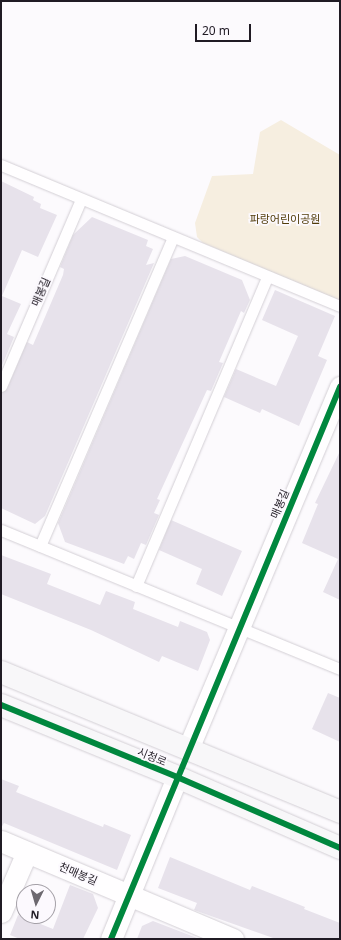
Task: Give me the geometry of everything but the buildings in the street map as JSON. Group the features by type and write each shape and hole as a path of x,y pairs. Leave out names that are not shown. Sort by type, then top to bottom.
{"street":[{"name":"매봉길","path":"188,749 340,387"},
{"name":"시청로","path":"1,672 340,812"},
{"name":"시청로","path":"1,704 177,777 340,848"},
{"path":"111,939 188,749"},
{"name":"천매봉길","path":"1,841 232,939"},
{"path":"1,912 27,852"}],"lane":[{"path":"1,165 267,277 340,306"},
{"name":"매봉길","path":"1,386 81,199"},
{"path":"40,546 173,237"},
{"path":"136,586 267,277"},
{"path":"1,530 340,669"}],"green space":[{"name":"파랑어린이공원","path":"281,120 340,155 340,301 203,243 197,237 195,223 212,176 253,174 260,132"}],"cycle path":[{"path":"111,939 340,387"},
{"path":"1,705 177,777 340,848"}]}
